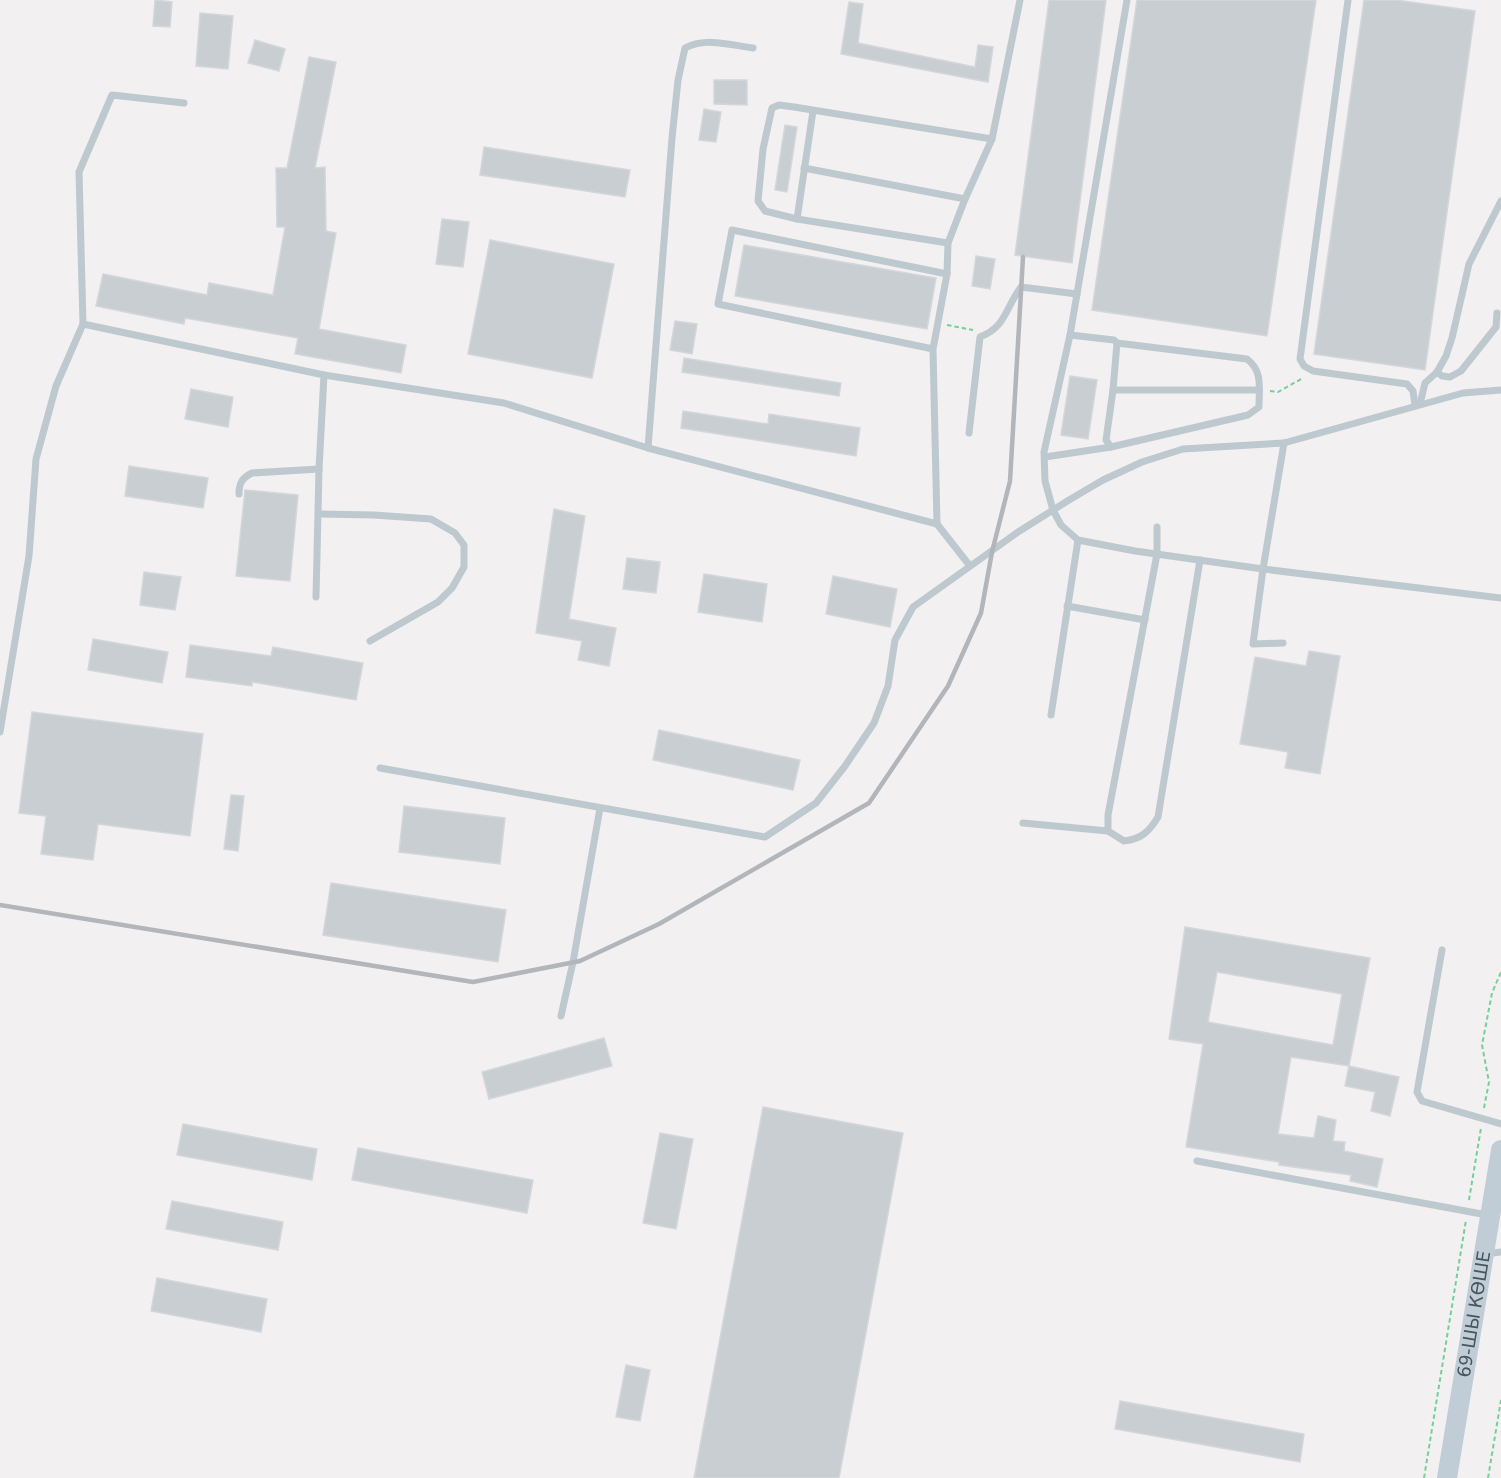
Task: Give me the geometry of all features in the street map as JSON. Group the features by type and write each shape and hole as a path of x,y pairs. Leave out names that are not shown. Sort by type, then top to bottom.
{"main road":[{"name":"69-ШЫ КӨШЕ","path":"1447,1478 1492,1253 1490,1216 1501,1150"}],"lane":[{"path":"970,566 937,524 933,349 947,274 948,243 992,139 1020,0"},
{"path":"1127,0 1070,335 1045,457 1045,481 1053,510 1062,525 1078,540 1157,554 1501,598"},
{"path":"1348,0 1300,359 1304,366 1313,371 1407,384 1413,391 1418,405"},
{"path":"648,448 672,138 678,80 685,48 705,42 753,48"},
{"path":"0,732 29,556 36,459 56,386 83,324 80,172 112,95 184,103"},
{"path":"948,243 797,219 765,211 758,201 763,149 772,108 775,105 992,139"},
{"path":"797,219 813,111"},
{"path":"804,168 965,199"},
{"path":"1418,405 1425,383 1437,372 1452,338 1469,264 1501,201"},
{"path":"933,349 718,304 719,294 732,230 947,274"},
{"path":"969,433 980,337 992,332 1004,319 1012,299 1021,287 1077,294"},
{"path":"1437,372 1442,376 1450,377 1461,371 1496,327 1497,313"},
{"path":"83,324 324,375 504,403 648,448 937,524"},
{"path":"1045,457 1111,447 1248,415 1259,407 1259,374 1252,363 1246,359 1070,335"},
{"path":"1111,447 1106,440 1117,343"},
{"path":"316,597 324,375"},
{"path":"1113,390 1259,390"},
{"path":"380,768 765,837 816,803 874,723 888,686 895,640 913,607 1053,510 1103,480 1132,466 1183,449 1284,443 1463,393 1501,390"},
{"path":"1283,643 1253,644 1284,443"},
{"path":"239,494 239,484 252,472 319,469"},
{"path":"319,514 374,514 431,519 455,534 464,545 464,567 452,588 438,602 370,641"},
{"path":"1108,831 1108,815 1157,554 1157,527"},
{"path":"1051,715 1078,540"},
{"path":"1023,823 1108,831 1124,841 1136,840 1151,828 1158,817 1200,561"},
{"path":"1067,606 1145,620"},
{"path":"561,1016 573,962 600,808"},
{"path":"1442,950 1417,1092 1422,1101 1501,1124"},
{"path":"1197,1161 1490,1216"}],"path":[{"path":"938,324 971,329 980,337"},
{"path":"1259,390 1278,392 1313,371"},
{"path":"1424,1478 1489,1082 1482,1045 1492,993 1501,972"},
{"path":"1488,1478 1501,1400"}],"building":[{"path":"155,0 172,2 170,27 153,26"},
{"path":"1049,0 1106,0 1072,263 1015,255"},
{"path":"1137,0 1316,0 1267,336 1092,310"},
{"path":"1364,0 1396,0 1475,11 1425,370 1314,354"},
{"path":"849,2 863,4 858,43 975,67 978,45 993,47 988,82 841,54"},
{"path":"200,13 233,16 228,69 196,66"},
{"path":"255,40 285,49 279,71 248,63"},
{"path":"309,57 336,62 315,168 325,167 326,231 336,233 319,329 406,345 401,373 295,354 298,338 185,318 184,324 96,306 103,274 207,295 209,283 273,295 285,227 277,227 276,168 287,168"},
{"path":"714,80 747,80 747,105 714,104"},
{"path":"704,109 721,112 716,142 699,140"},
{"path":"785,125 797,127 787,192 775,190"},
{"path":"484,147 630,170 625,197 480,175"},
{"path":"442,219 469,222 463,267 436,264"},
{"path":"490,240 614,264 592,378 468,354"},
{"path":"744,245 936,278 927,329 735,296"},
{"path":"976,256 995,259 990,289 972,286"},
{"path":"675,321 697,324 692,354 670,350"},
{"path":"684,358 841,383 839,396 682,372"},
{"path":"1070,376 1097,380 1088,439 1061,435"},
{"path":"191,389 233,397 228,427 185,419"},
{"path":"683,411 768,424 769,414 860,428 856,456 681,428"},
{"path":"129,466 208,478 203,508 125,496"},
{"path":"245,490 298,495 290,581 236,576"},
{"path":"554,509 585,516 569,619 616,628 609,666 578,660 582,641 536,633"},
{"path":"627,558 660,562 656,593 623,589"},
{"path":"144,572 181,577 175,610 140,605"},
{"path":"704,574 767,584 762,622 698,612"},
{"path":"833,576 897,589 890,627 826,614"},
{"path":"93,639 168,652 162,683 88,670"},
{"path":"190,645 271,656 273,647 363,663 356,700 252,682 252,686 186,677"},
{"path":"1309,651 1340,656 1320,774 1285,768 1288,752 1240,744 1255,657 1306,666"},
{"path":"32,712 203,734 190,836 98,824 93,860 41,854 46,816 19,813"},
{"path":"659,730 800,760 793,790 653,760"},
{"path":"231,795 244,796 238,851 224,849"},
{"path":"404,806 505,818 500,864 399,852"},
{"path":"331,883 506,910 498,962 323,935"},
{"path":"1185,927 1370,958 1349,1066 1291,1057 1278,1134 1314,1138 1318,1116 1336,1120 1333,1141 1345,1142 1344,1151 1383,1159 1377,1187 1350,1181 1351,1175 1279,1165 1279,1162 1186,1147 1203,1044 1169,1039","holes":["1217,972 1342,994 1333,1045 1208,1022"]},
{"path":"604,1038 612,1066 489,1099 482,1072"},
{"path":"1349,1066 1399,1077 1390,1116 1371,1111 1375,1092 1345,1086"},
{"path":"763,1107 903,1133 839,1478 694,1478"},
{"path":"183,1124 317,1149 312,1180 177,1155"},
{"path":"660,1133 693,1139 676,1229 643,1223"},
{"path":"358,1148 533,1180 527,1213 352,1180"},
{"path":"172,1201 283,1222 278,1250 166,1229"},
{"path":"157,1278 267,1299 261,1332 151,1311"},
{"path":"626,1365 650,1370 640,1421 616,1417"},
{"path":"1120,1401 1304,1434 1300,1462 1115,1429"}],"railway":[{"path":"0,905 473,982 580,961 659,924 869,803 948,686 981,613 992,552 1010,481 1023,257"}]}
